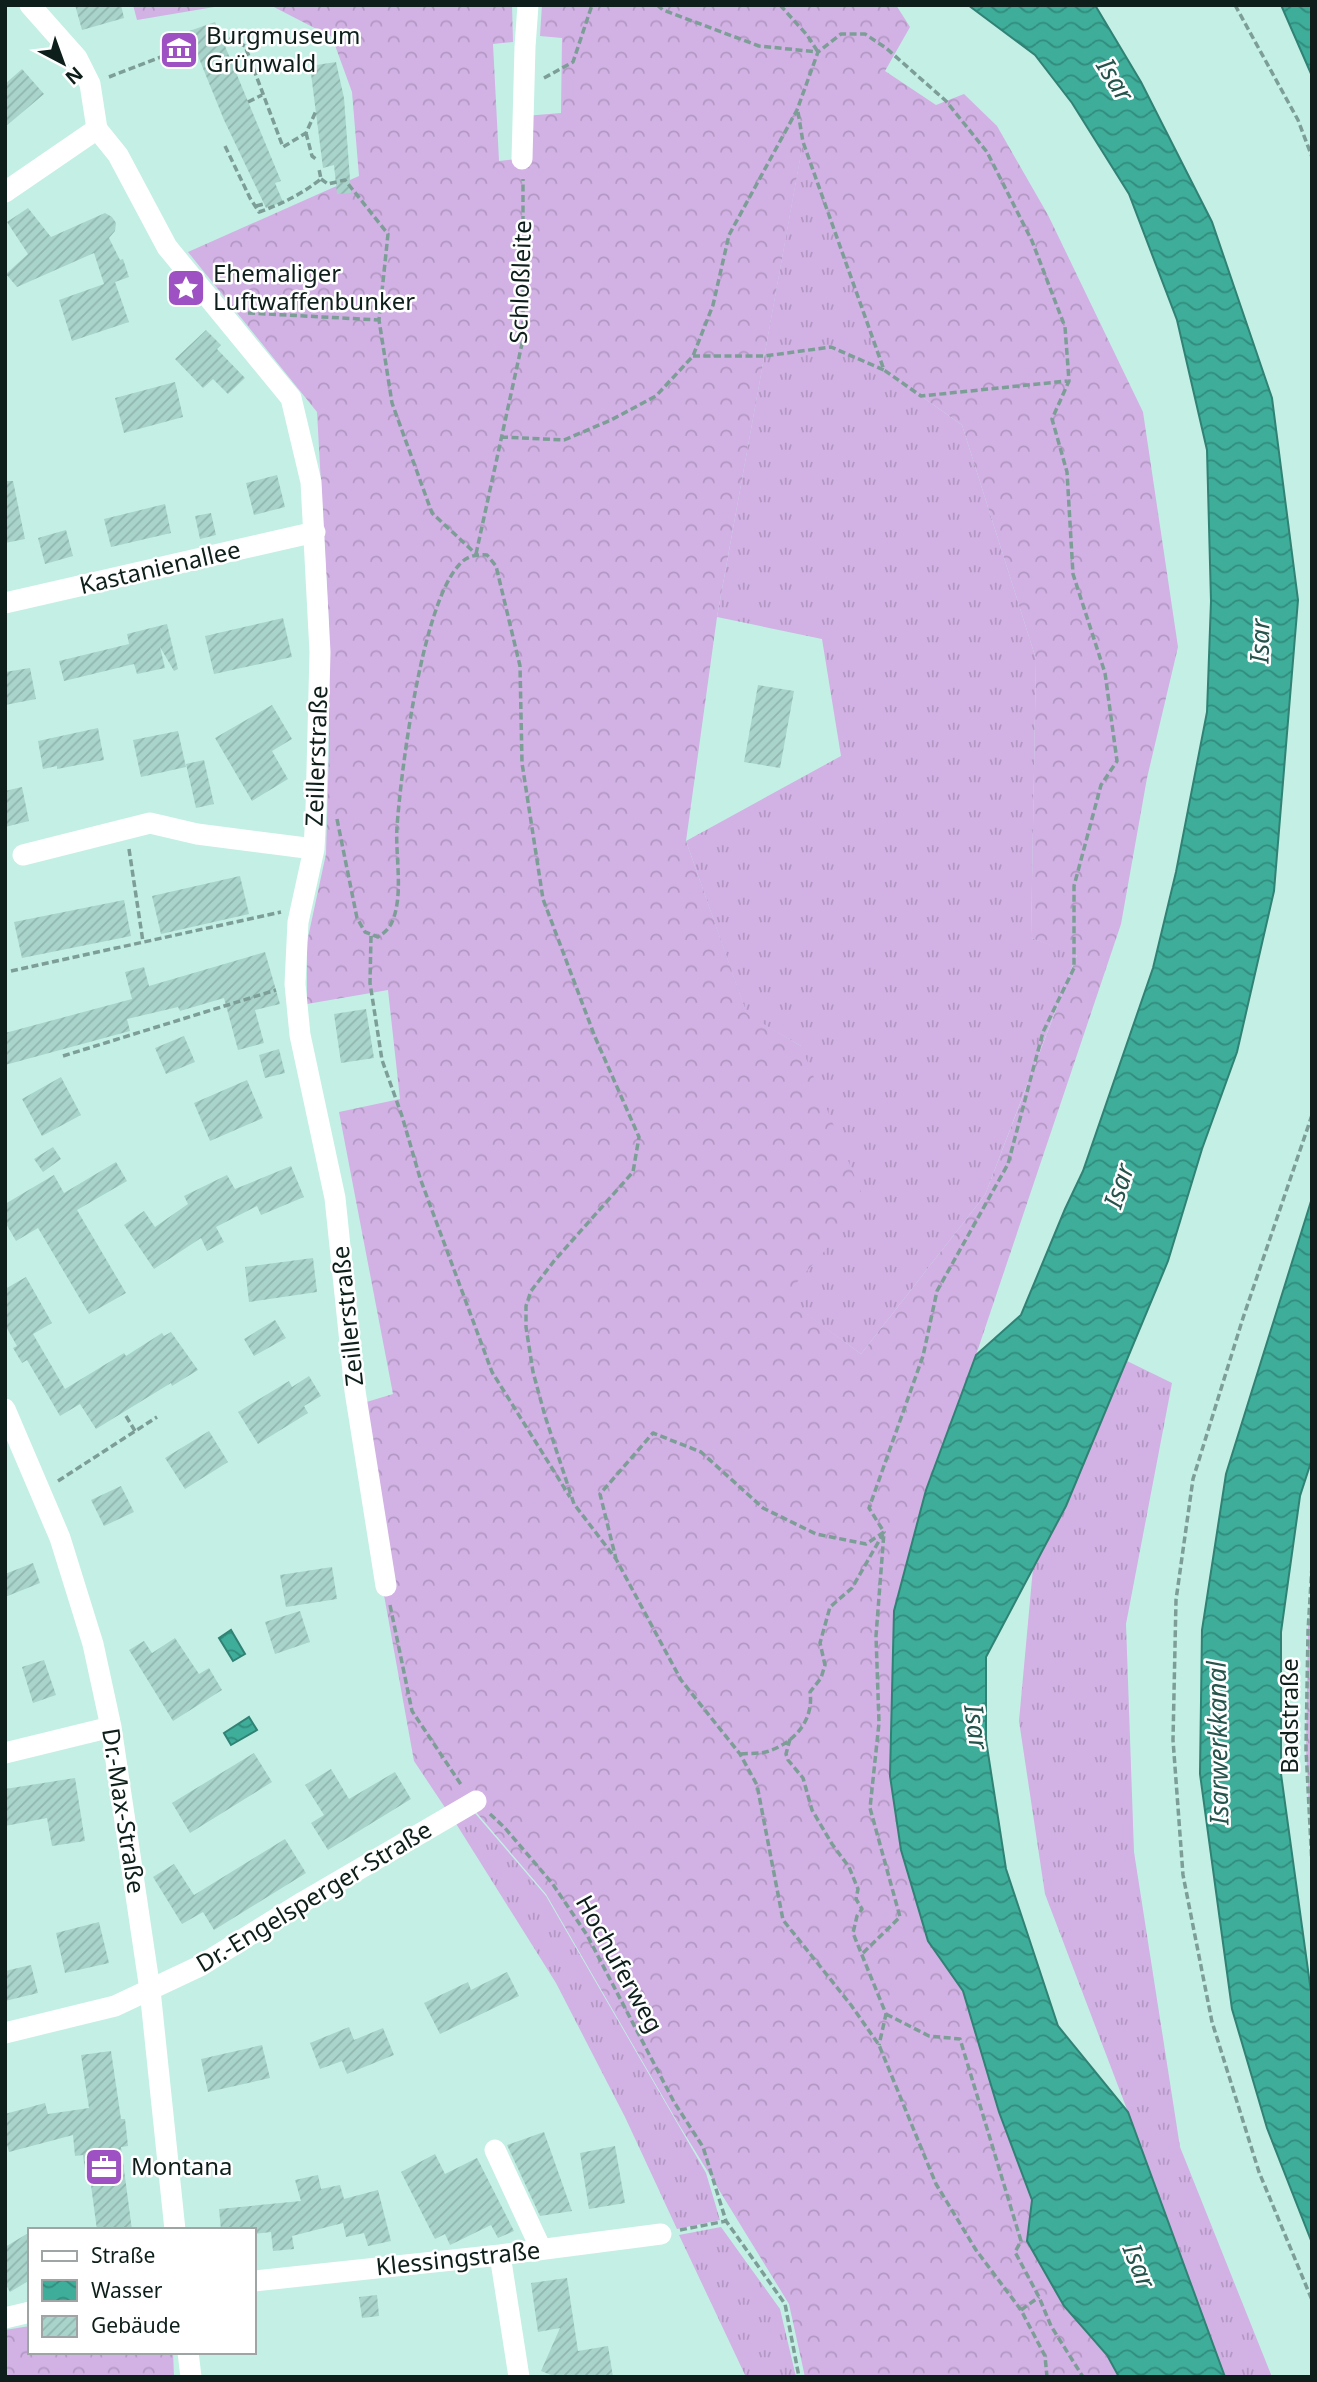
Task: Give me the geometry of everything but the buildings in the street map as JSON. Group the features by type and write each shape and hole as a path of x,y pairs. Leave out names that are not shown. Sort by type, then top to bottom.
{"street":[{"name":"Zeillerstraße","path":"30,5 77,58 90,84 97,129 118,155 167,247 290,398 311,482 320,652 316,810 314,849 298,922 295,984 300,1035 335,1198 355,1391 386,1586"},
{"path":"522,159 528,5"},
{"path":"5,192 97,129"},
{"name":"Kastanienallee","path":"5,603 315,532"},
{"path":"23,855 150,823 197,834 314,849"},
{"name":"Dr.-Max-Straße","path":"5,1409 60,1538 93,1644 111,1727 150,1990 175,2228"},
{"path":"5,1753 111,1727"},
{"name":"Dr.-Engelsperger-Straße","path":"5,2033 115,2006 200,1966 476,1801"},
{"path":"495,2150 541,2249"},
{"name":"Klessingstraße","path":"256,2281 500,2255 661,2234"},
{"path":"500,2255 519,2377"},
{"path":"5,2318 28,2312"},
{"path":"188,2354 191,2377"}],"path":[{"path":"523,89 573,62 592,5"},
{"path":"657,5 663,10 759,46 818,52"},
{"path":"780,5 807,35 818,52"},
{"path":"1235,5 1298,120 1312,157"},
{"path":"220,33 245,46 283,147 306,133 316,111"},
{"path":"501,437 564,440 611,420 656,396 693,356 713,305 729,235 797,110 818,52 841,34 865,34 886,48 946,101 987,152 1032,241 1065,327 1069,381 1052,419 1067,472 1073,574 1105,673 1117,761 1101,785 1074,886 1074,968 1043,1032 1009,1164 937,1291 923,1356 869,1508 884,1532 876,1636 879,1723 870,1808 900,1917 863,1953"},
{"path":"90,84 179,50"},
{"path":"248,102 262,95"},
{"path":"797,110 803,142 884,370"},
{"path":"306,133 312,156 316,159"},
{"path":"225,146 259,212 294,199 321,179"},
{"name":"Schloßleite","path":"476,554 523,339 522,159"},
{"path":"319,169 321,179 328,184 345,180 388,234 379,320 392,403 432,513 476,554"},
{"path":"256,206 264,204"},
{"path":"220,311 379,320"},
{"path":"693,356 765,356 831,347 884,370 921,396 1069,381"},
{"path":"316,810 337,817 357,918 365,932 378,937 393,921 396,904 397,829 403,770 427,640 444,587 459,564 476,554 487,555 496,566 520,666 522,763 543,899 595,1037 639,1137 634,1172 554,1261 531,1291 526,1306 526,1327 533,1372 574,1504"},
{"path":"125,830 143,942"},
{"path":"11,971 300,908"},
{"path":"371,936 370,983 382,1060 420,1178 492,1373 574,1504 616,1559 681,1680 740,1754 757,1785 783,1920 879,2045 936,2184 976,2250 1021,2310 1045,2356 1047,2377"},
{"path":"64,1056 295,984"},
{"path":"1312,1115 1242,1318 1194,1479 1176,1600 1173,1740 1183,1875 1212,2022 1259,2172 1312,2300"},
{"path":"126,1416 135,1431"},
{"path":"42,1492 157,1417"},
{"path":"616,1559 600,1494 653,1433 701,1452 763,1508 816,1534 866,1544 884,1532"},
{"path":"740,1754 767,1752 790,1740 800,1731 812,1706 810,1692 821,1678 825,1665 820,1643 830,1607 852,1588 884,1532"},
{"name":"Badstraße","path":"1312,1566 1306,1749 1312,1866"},
{"name":"Hochuferweg","path":"386,1586 412,1711 464,1788 504,1827 552,1883 587,1935 674,2102 703,2147 726,2221 785,2304 799,2377"},
{"path":"790,1740 786,1754 788,1760 803,1778 812,1810 849,1867 858,1889 856,1899 862,1909 857,1916 853,1933 886,2014 929,2036 960,2039 1021,2241 1015,2252 1051,2326 1083,2377"},
{"path":"879,2045 886,2014"},
{"path":"661,2234 726,2221"},
{"path":"1021,2310 1039,2297"}],"green space":[{"path":"133,5 226,5 137,20"},
{"path":"270,5 512,5 513,42 493,44 499,161 525,158 525,116 561,113 562,38 540,36 542,5 896,5 910,27 885,71 936,105 964,94 997,126 1048,215 1143,412 1178,647 1147,778 1121,924 976,1355 926,1490 894,1611 928,1941 963,1991 999,2112 1032,2200 1027,2241 1064,2306 1107,2355 1119,2377 805,2377 789,2304 678,2123 546,1894 464,1798 446,1809 414,1761 350,1407 393,1394 339,1112 400,1099 388,990 307,1004 307,942 326,854 329,750 329,627 317,412 188,252 359,176 352,92 332,37","holes":["803,143 884,370 962,425 1036,659 1031,938 1077,955 985,1195 861,1354 784,1297 866,1204 801,1046 747,1014 686,841 717,617"]},
{"path":"803,142 884,370 962,425 1036,659 1031,938 1077,954 985,1195 861,1354 783,1297 801,1046 747,1015 686,841 841,756 822,639 717,617"},
{"path":"1127,1361 1172,1383 1126,1624 1134,1852 1180,2147 1272,2377 1225,2377 1045,1894 1019,1721 1033,1568 1066,1506"},
{"path":"1312,1566 1312,1866 1306,1749"},
{"path":"473,1811 546,1896 706,2173 720,2220 677,2229 625,2117 556,1983 455,1822"},
{"path":"721,2227 780,2309 796,2377 746,2377 679,2235"},
{"path":"28,2326 28,2354 173,2354 174,2377 5,2377 5,2330"}],"water":[{"name":"Isar","path":"968,5 1095,5 1141,82 1212,222 1272,398 1298,600 1274,891 1237,1052 1202,1149 1168,1261 1066,1506 986,1657 986,1740 1006,1869 1058,2026 1128,2112 1225,2377 1119,2377 1107,2355 1064,2306 1027,2241 1032,2200 999,2112 963,1991 928,1941 901,1850 890,1776 894,1611 926,1490 976,1355 1021,1315 1083,1171 1153,968 1176,872 1207,712 1211,601 1207,450 1177,320 1129,194 1072,103 1035,55"},
{"path":"1281,5 1312,5 1312,76"},
{"name":"Isarwerkkanal","path":"1312,1198 1312,1459 1300,1496 1281,1632 1281,1774 1312,1999 1312,2243 1267,2128 1232,2009 1200,1774 1202,1630 1226,1474"},
{"path":"231,1630 245,1654 233,1661 219,1638"},
{"path":"249,1717 257,1730 231,1745 224,1733"}],"place":[{"name":"Burgmuseum Grünwald","path":"179,50"},
{"name":"Ehemaliger Luftwaffenbunker","path":"186,288"},
{"name":"Montana","path":"104,2167"}]}
